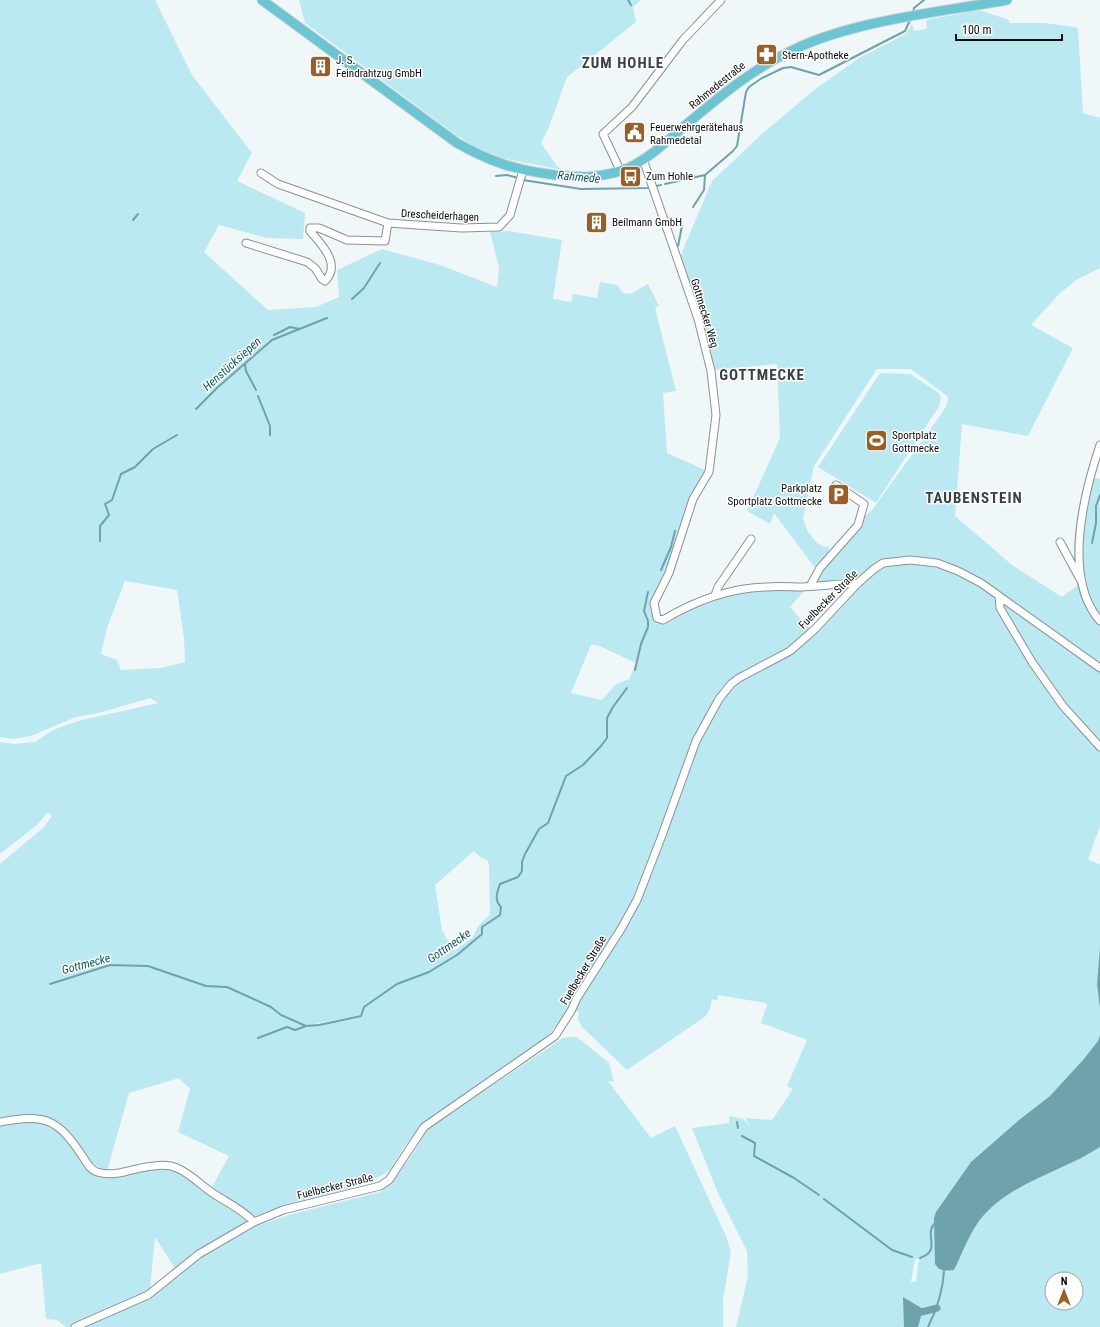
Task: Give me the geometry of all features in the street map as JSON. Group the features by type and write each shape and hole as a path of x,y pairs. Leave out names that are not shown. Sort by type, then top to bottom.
{"main road":[{"name":"Rahmedestraße","path":"262,0 457,144 484,158 522,173 573,178 598,176 620,170 643,159 756,69 798,47 825,38 906,18 1006,0"}],"street":[{"path":"620,170 603,134 632,106 683,40 721,0"},
{"name":"Gottmecker Weg","path":"643,159 698,319 711,370 716,415 709,472 693,499 669,573 654,602 657,618 663,620 690,604 715,595 765,586 810,586 858,583"},
{"name":"Drescheiderhagen","path":"261,173 278,184 388,223 461,228 499,227 510,215 522,173"},
{"name":"Drescheiderhagen","path":"246,243 307,262 315,268 325,281 329,277 332,268 330,258 326,250 310,231 310,228 318,228 352,241 385,241 388,223"},
{"path":"1081,580 1079,535 1084,503 1100,445"},
{"path":"810,586 820,568 858,525 864,504 836,485"},
{"path":"715,595 718,586 751,538"},
{"path":"1060,542 1081,580 1088,599 1100,621"},
{"name":"Fuelbecker Straße","path":"75,1327 148,1295 199,1254 254,1222 283,1210 380,1186 389,1180 424,1127 555,1036 571,1011 577,998 621,929 637,900 662,838 696,741 719,699 731,684 739,678 790,651 815,630 858,583 883,563 896,560 924,561 958,570 999,596 1100,668"},
{"path":"999,596 1000,608 1032,662 1062,706 1100,747"},
{"path":"0,1122 33,1118 57,1125 70,1137 92,1170 98,1172 117,1175 152,1166 171,1166 178,1168 214,1194 248,1215 254,1222"}],"shaded area":[{"path":"0,0 155,0 192,75 252,153 237,181 305,213 303,239 267,238 219,225 204,252 268,310 316,307 339,297 337,270 382,249 440,265 497,287 499,268 490,232 509,231 562,240 553,299 571,302 573,294 597,298 600,282 617,285 623,293 630,294 648,284 659,306 655,308 676,391 663,393 667,453 707,471 680,533 668,563 666,574 651,607 654,619 658,623 664,623 686,611 710,601 746,591 805,590 790,607 814,634 864,581 881,566 899,563 922,563 952,573 980,587 1087,660 1100,672 1100,826 1088,859 1100,865 1100,946 1097,984 1100,1009 1100,1035 1098,1041 1070,1076 1050,1096 1019,1120 946,1272 954,1270 975,1226 991,1208 1020,1187 1085,1156 1100,1147 1100,1327 736,1327 748,1276 747,1251 718,1193 692,1128 729,1123 730,1116 743,1119 751,1127 745,1118 772,1120 793,1089 787,1086 807,1040 761,1023 767,1005 765,1003 718,995 717,1001 712,999 710,1009 706,1016 627,1070 582,1027 578,1019 579,1012 569,1009 543,1042 422,1124 401,1151 391,1169 381,1176 351,1188 263,1216 255,1216 211,1189 229,1156 178,1132 190,1089 179,1078 129,1093 107,1171 92,1163 69,1131 52,1119 23,1116 0,1120 0,864 43,828 52,816 48,812 37,825 0,854 0,742 14,744 35,742 53,730 78,721 158,703 150,698 99,713 76,717 31,736 12,739 0,737","holes":["125,581 177,590 184,638 185,662 161,668 121,670 117,660 101,654 107,628","591,645 597,645 636,663 629,679 615,685 602,700 571,693","474,851 481,858 487,860 489,865 490,914 479,925 472,938 454,951 442,930 435,885","361,1016 314,1025 314,1024","915,1259 919,1259 916,1282 911,1282"]},
{"path":"299,0 641,0 633,7 636,22 567,77 549,127 541,143 557,166 563,170 501,158 474,146 456,135 305,23"},
{"path":"980,10 1009,20 1009,23 1044,23 1075,27 1078,29 1083,113 1100,118 1100,268 1078,279 1060,293 1031,325 1073,348 1028,436 962,424 955,516 1012,565 1062,597 1078,585 1100,626 1100,665 1087,654 993,587 956,567 936,561 916,557 889,559 875,565 855,579 839,582 819,582 818,580 826,564 863,525 861,520 872,510 942,413 947,405 948,397 911,369 877,369 814,466 803,518 807,530 817,543 824,547 829,546 829,552 815,568 774,513 770,524 747,511 780,438 777,364 713,370 680,257 712,181 763,133 814,90 859,58 906,34 912,24 914,31 927,29 926,20"},
{"name":"Sportplatz Gottmecke","path":"880,373 910,374 939,393 941,399 937,409 876,503 818,467"},
{"path":"1094,478 1100,479 1100,615 1091,601 1085,584 1082,548 1087,511"},
{"path":"1100,946 1100,1009 1097,984"},
{"path":"1100,1035 1100,1147 1069,1164 1020,1187 1005,1197 991,1208 975,1226 954,1270 941,1270 935,1264 934,1218 936,1212 971,1162 1019,1120 1050,1096 1083,1060 1098,1041"},
{"path":"577,1037 609,1063 614,1082 608,1081 651,1138 675,1126 726,1236 731,1252 723,1300 723,1327 66,1327 57,1320 46,1319 41,1263 0,1274 0,1126 35,1121 53,1126 60,1131 72,1145 92,1174 111,1177 148,1169 173,1169 189,1179 208,1195 245,1217 246,1224 176,1270 155,1237 149,1300 202,1256 251,1228 292,1214 380,1192 394,1180 414,1152 427,1129 563,1038"},
{"path":"903,1297 923,1309 918,1327 904,1327"}],"waterway":[{"path":"628,0 631,5"},
{"name":"Rahmede","path":"913,12 914,8 924,0"},
{"name":"Rahmede","path":"665,184 705,175 733,151 737,146 746,92 749,87 762,78 783,68 791,67 819,75 905,31 911,18"},
{"name":"Rahmede","path":"496,176 507,175 518,178"},
{"name":"Gottmecke","path":"693,207 704,190 705,175"},
{"name":"Rahmede","path":"523,180 581,189 647,188 661,185"},
{"path":"133,220 138,214"},
{"name":"Gottmecke","path":"678,246 682,226"},
{"name":"Henstücksiepen","path":"352,299 364,288 380,263"},
{"name":"Henstücksiepen","path":"196,409 218,387 272,340 327,318"},
{"path":"274,335 290,327 300,329"},
{"path":"245,364 246,371 256,390"},
{"path":"258,396 270,426 270,435"},
{"name":"Henstücksiepen","path":"100,541 100,526 109,515 105,504 112,500 121,474 135,467 153,449 177,435"},
{"path":"1092,543 1096,523 1096,506 1100,495"},
{"name":"Gottmecke","path":"661,570 671,547 675,531"},
{"name":"Gottmecke","path":"635,670 641,644 648,627 648,621 644,611 648,592"},
{"name":"Gottmecke","path":"50,984 110,965 148,966 206,986 227,987 271,1007 281,1015 306,1026 319,1025 361,1016 364,1007 397,984 429,972 457,955 482,934 482,927 500,915 501,907 497,902 500,884 518,877 522,871 522,862 525,854 539,829 548,823 566,776 583,765 607,738 607,718 627,688"},
{"name":"Gottmecke","path":"258,1038 287,1027 295,1030 306,1026"},
{"path":"737,1122 738,1128"},
{"path":"742,1136 755,1143 754,1156 794,1178 819,1195"},
{"path":"824,1199 892,1250 912,1257"},
{"path":"920,1258 927,1255 930,1251 931,1229 934,1224"},
{"path":"928,1327 939,1300 944,1271"},
{"path":"922,1312 937,1308"}],"place":[{"name":"Stern-Apotheke","path":"767,55"},
{"name":"J. S. Feindrahtzug GmbH","path":"321,66"},
{"name":"Feuerwehrgerätehaus Rahmedetal","path":"634,133"},
{"name":"Zum Hohle","path":"630,176"},
{"name":"Beilmann GmbH","path":"596,222"},
{"name":"Sportplatz Gottmecke","path":"876,441"},
{"name":"Parkplatz Sportplatz Gottmecke","path":"838,494"}],"district":[{"name":"ZUM HOHLE","path":"623,63"},
{"name":"GOTTMECKE","path":"762,375"},
{"name":"TAUBENSTEIN","path":"974,498"}]}
